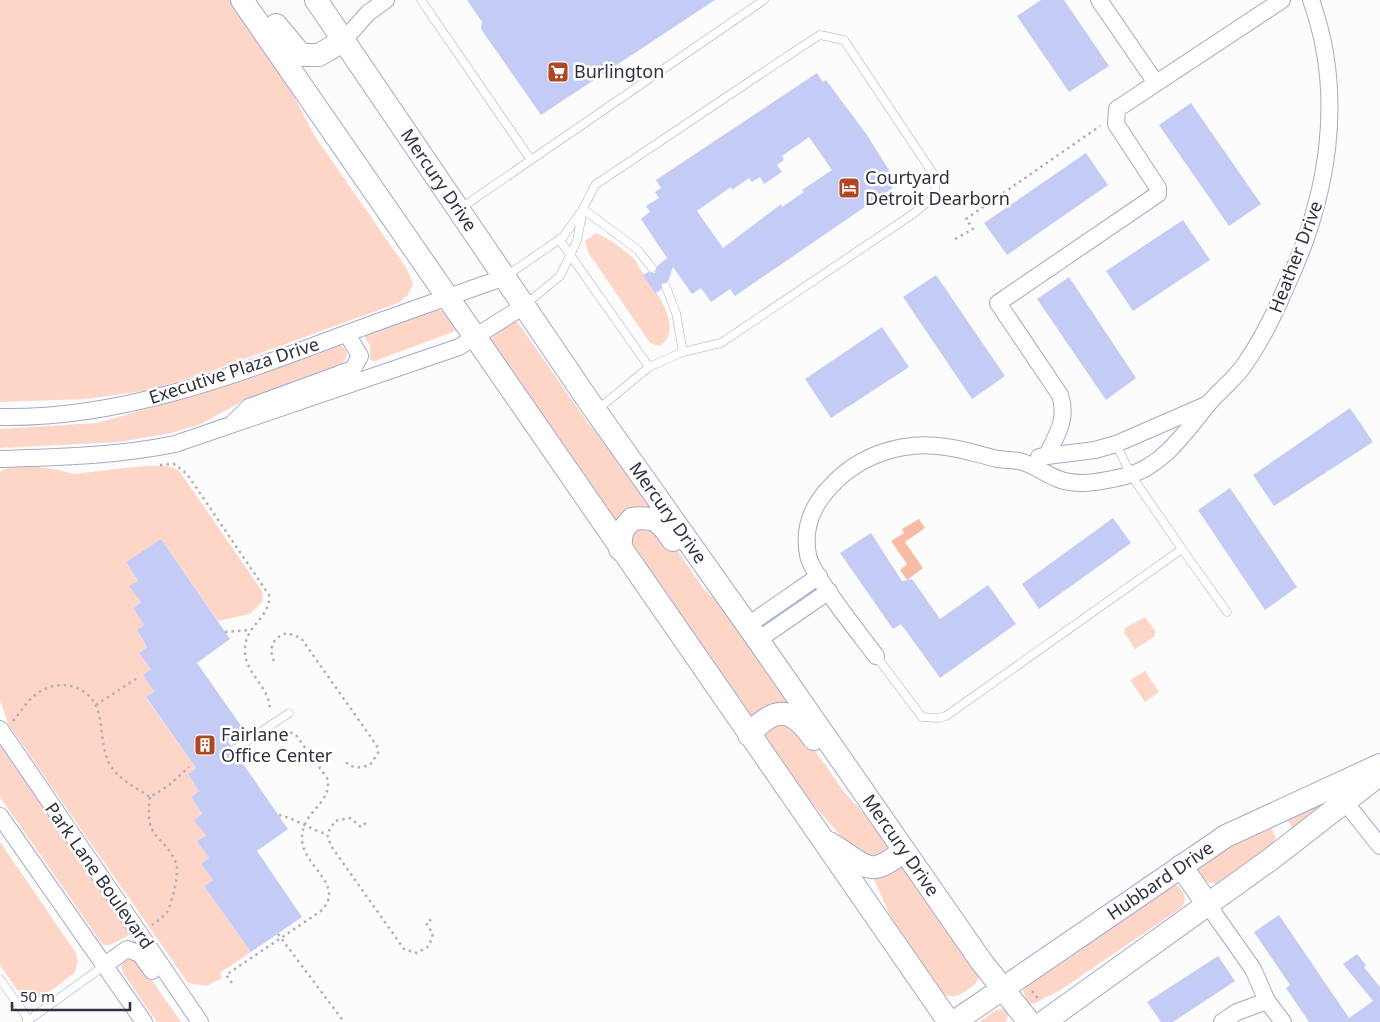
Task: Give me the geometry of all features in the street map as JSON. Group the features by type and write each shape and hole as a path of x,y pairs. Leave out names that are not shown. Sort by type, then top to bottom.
{"street":[{"path":"242,0 949,1022"},
{"path":"258,0 287,40 301,55 319,55 344,40 368,13 386,0"},
{"name":"Mercury Drive","path":"316,0 596,411 748,625 1001,989 1029,1022"},
{"path":"1099,0 1156,84"},
{"path":"1047,456 1062,424 1064,409 1060,395 998,303 1158,194 1158,188 1116,124 1115,115 1117,109 1282,0"},
{"name":"Heather Drive","path":"876,656 829,591 808,558 806,535 810,517 818,500 832,484 874,455 901,447 924,444 1021,461 1060,480 1088,483 1131,475 1156,461 1174,446 1193,426 1208,404 1244,366 1269,324 1306,242 1319,202 1328,149 1330,91 1325,52 1311,0"},
{"name":"Executive Plaza Drive","path":"0,417 78,412 169,396 258,367 505,277"},
{"name":"Executive Plaza Drive","path":"0,459 138,452 175,444 459,347 524,306"},
{"name":"Executive Plaza Drive","path":"229,426 249,407 353,369 360,356 348,334"},
{"name":"Heather Drive","path":"1021,461 1095,450 1116,444 1208,404"},
{"path":"620,548 622,531 632,519 648,517 661,522 703,580 748,625"},
{"path":"748,625 819,576"},
{"path":"748,625 829,591"},
{"path":"749,735 758,723 771,714 787,714 802,722 850,789 890,829"},
{"name":"Park Lane Boulevard","path":"0,730 200,1022"},
{"name":"Hubbard Drive","path":"954,1022 1226,836 1380,765"},
{"path":"1044,1022 1287,848 1380,774"},
{"path":"1345,802 1380,846"},
{"path":"1268,815 1283,826 1287,848"},
{"path":"0,816 144,1022"},
{"path":"820,838 859,864 873,868 887,865 904,850"},
{"path":"1181,866 1254,969 1267,1000 1281,1022"},
{"name":"Park Lane Boulevard","path":"105,965 127,949 140,954 188,1022"},
{"path":"1222,1022 1237,1012 1267,1000"}],"lane":[{"path":"421,0 531,160"},
{"path":"459,209 764,0"},
{"path":"505,277 559,239 583,209 595,185 820,36 844,40 934,175 936,195 913,214 720,344 683,352 649,367 596,411"},
{"path":"524,306 560,276 577,241 583,209"},
{"path":"583,209 638,250 652,268"},
{"path":"559,239 649,367"},
{"path":"666,287 676,313 683,352"},
{"path":"1116,444 1131,475 1227,612"},
{"path":"876,656 922,717 938,718 946,716 1182,549"},
{"path":"234,750 289,713"},
{"path":"0,980 28,1021 105,965"}],"path":[{"path":"955,240 972,229 966,219 1089,136 1115,115"},
{"path":"160,465 174,464 187,474 269,595 270,605 250,630 245,645 246,662 269,699 270,710 267,715"},
{"path":"225,632 250,630"},
{"path":"274,661 272,648 274,641 279,635 287,633 301,638 377,746 378,753 374,761 363,768 348,765 345,761"},
{"path":"96,705 139,678"},
{"path":"0,730 14,720 34,695 50,686 65,684 81,689 96,705 110,764 119,776 150,797"},
{"path":"232,983 226,975 321,911 329,901 330,888 306,853 302,841 303,826 310,813 326,797 329,791 327,778 296,735 287,730 278,731"},
{"path":"150,797 168,786 189,766"},
{"path":"139,934 164,916 169,909 178,874 178,865 174,858 154,836 149,824 150,797"},
{"path":"279,815 287,816 303,826 327,834"},
{"path":"327,834 335,821 342,818 350,818 361,827 366,823"},
{"path":"327,834 331,846 404,949 417,953 429,946 433,934 426,923 432,919"},
{"path":"278,934 344,1022"},
{"path":"1028,985 1039,1000"}],"shaded area":[{"path":"0,0 232,0 285,79 314,135 407,269 413,285 408,295 398,303 214,370 151,390 85,399 0,402"},
{"path":"596,233 624,250 634,259 660,299 669,319 670,329 667,338 660,346 650,343 588,252 585,241"},
{"path":"434,309 445,312 458,330 375,361 370,360 370,346 364,336"},
{"path":"516,320 588,423 626,462 654,506 616,521 613,518 490,339"},
{"path":"333,345 340,345 346,350 347,357 343,363 246,399 201,424 171,433 119,442 0,448 0,429 97,423 204,393"},
{"path":"22,465 54,469 74,474 143,466 174,468 180,472 262,591 263,601 250,614 218,621 161,539 126,562 138,581 130,586 141,602 133,608 144,625 137,630 147,647 139,653 151,669 143,675 154,692 146,698 196,768 188,774 199,791 191,797 202,814 195,820 206,836 198,841 209,858 201,864 213,880 204,886 251,952 220,973 222,978 206,986 188,983 8,724 0,700 0,473 2,470"},
{"path":"919,519 925,528 905,542 923,568 907,580 900,570 907,564 891,541 904,533 902,529"},
{"path":"638,523 665,533 703,588 736,621 791,704 752,717 749,715 630,543 631,527"},
{"path":"1145,617 1155,631 1155,636 1135,649 1124,632 1125,628"},
{"path":"1145,671 1159,692 1145,702 1130,680"},
{"path":"773,719 799,728 844,792 889,841 887,851 871,858 852,849 805,795 766,739 764,731"},
{"path":"0,745 129,932 128,936 110,945 103,945 0,797"},
{"path":"1319,797 1327,803 1293,829 1283,813"},
{"path":"1270,825 1276,838 1271,846 1216,884 1205,881 1198,871 1201,861"},
{"path":"0,842 76,953 78,961 75,972 41,997 29,997 18,991 0,965"},
{"path":"899,859 980,976 969,989 958,995 948,996 943,994 890,915 873,877"},
{"path":"1174,884 1184,894 1185,901 1181,908 1059,991 1033,1004 1027,1001 1023,991 1041,972"},
{"path":"134,958 139,962 181,1022 157,1022 123,973 121,966 126,960"},
{"path":"1003,1009 1009,1013 1006,1022 979,1022 996,1010"}],"building":[{"name":"Burlington","path":"467,0 715,0 541,115 481,29 482,22"},
{"path":"1041,0 1064,0 1109,66 1069,92 1017,16"},
{"name":"Courtyard Detroit Dearborn","path":"817,73 823,82 826,80 867,135 892,175 888,178 894,187 735,296 730,289 711,302 701,288 692,294 673,267 668,282 662,283 661,290 655,293 643,275 648,272 655,273 657,266 667,258 641,219 650,212 646,206 659,198 655,192 661,188 656,180","holes":["809,137 832,170 802,190 804,192 782,207 781,204 723,248 697,211 731,187 732,190 749,178 752,182 760,177 764,184 782,172 777,165 784,160 782,156"]},
{"path":"1191,103 1261,204 1229,226 1159,125"},
{"path":"1086,153 1108,185 1007,255 984,223"},
{"path":"1183,220 1210,260 1133,311 1106,271"},
{"path":"936,275 1005,376 972,399 903,297"},
{"path":"1069,277 1136,378 1106,400 1037,299"},
{"path":"882,327 909,367 831,418 805,379"},
{"path":"1350,408 1373,442 1274,506 1253,475"},
{"path":"1230,488 1297,587 1265,610 1198,510"},
{"path":"1113,518 1131,543 1039,609 1022,584"},
{"path":"871,533 902,581 912,579 940,619 988,585 1016,624 940,678 901,624 893,629 840,553"},
{"name":"Fairlane Office Center","path":"161,539 230,639 197,663 244,730 228,741 231,746 229,753 237,755 288,829 257,851 302,917 251,952 204,886 213,880 201,864 209,858 197,841 206,836 194,820 202,814 191,797 199,791 188,774 196,768 146,697 154,692 143,675 151,669 139,653 147,647 137,630 144,625 133,608 141,602 129,586 138,581 126,562"},
{"path":"1279,915 1349,1018 1373,1001 1343,964 1357,954 1366,965 1364,967 1380,987 1380,1022 1309,1022 1286,988 1290,985 1254,932"},
{"path":"1218,956 1235,981 1173,1022 1161,1022 1147,1002"}],"place":[{"name":"Burlington","path":"558,72"},
{"name":"Courtyard Detroit Dearborn","path":"849,188"},
{"name":"Fairlane Office Center","path":"205,745"}]}
